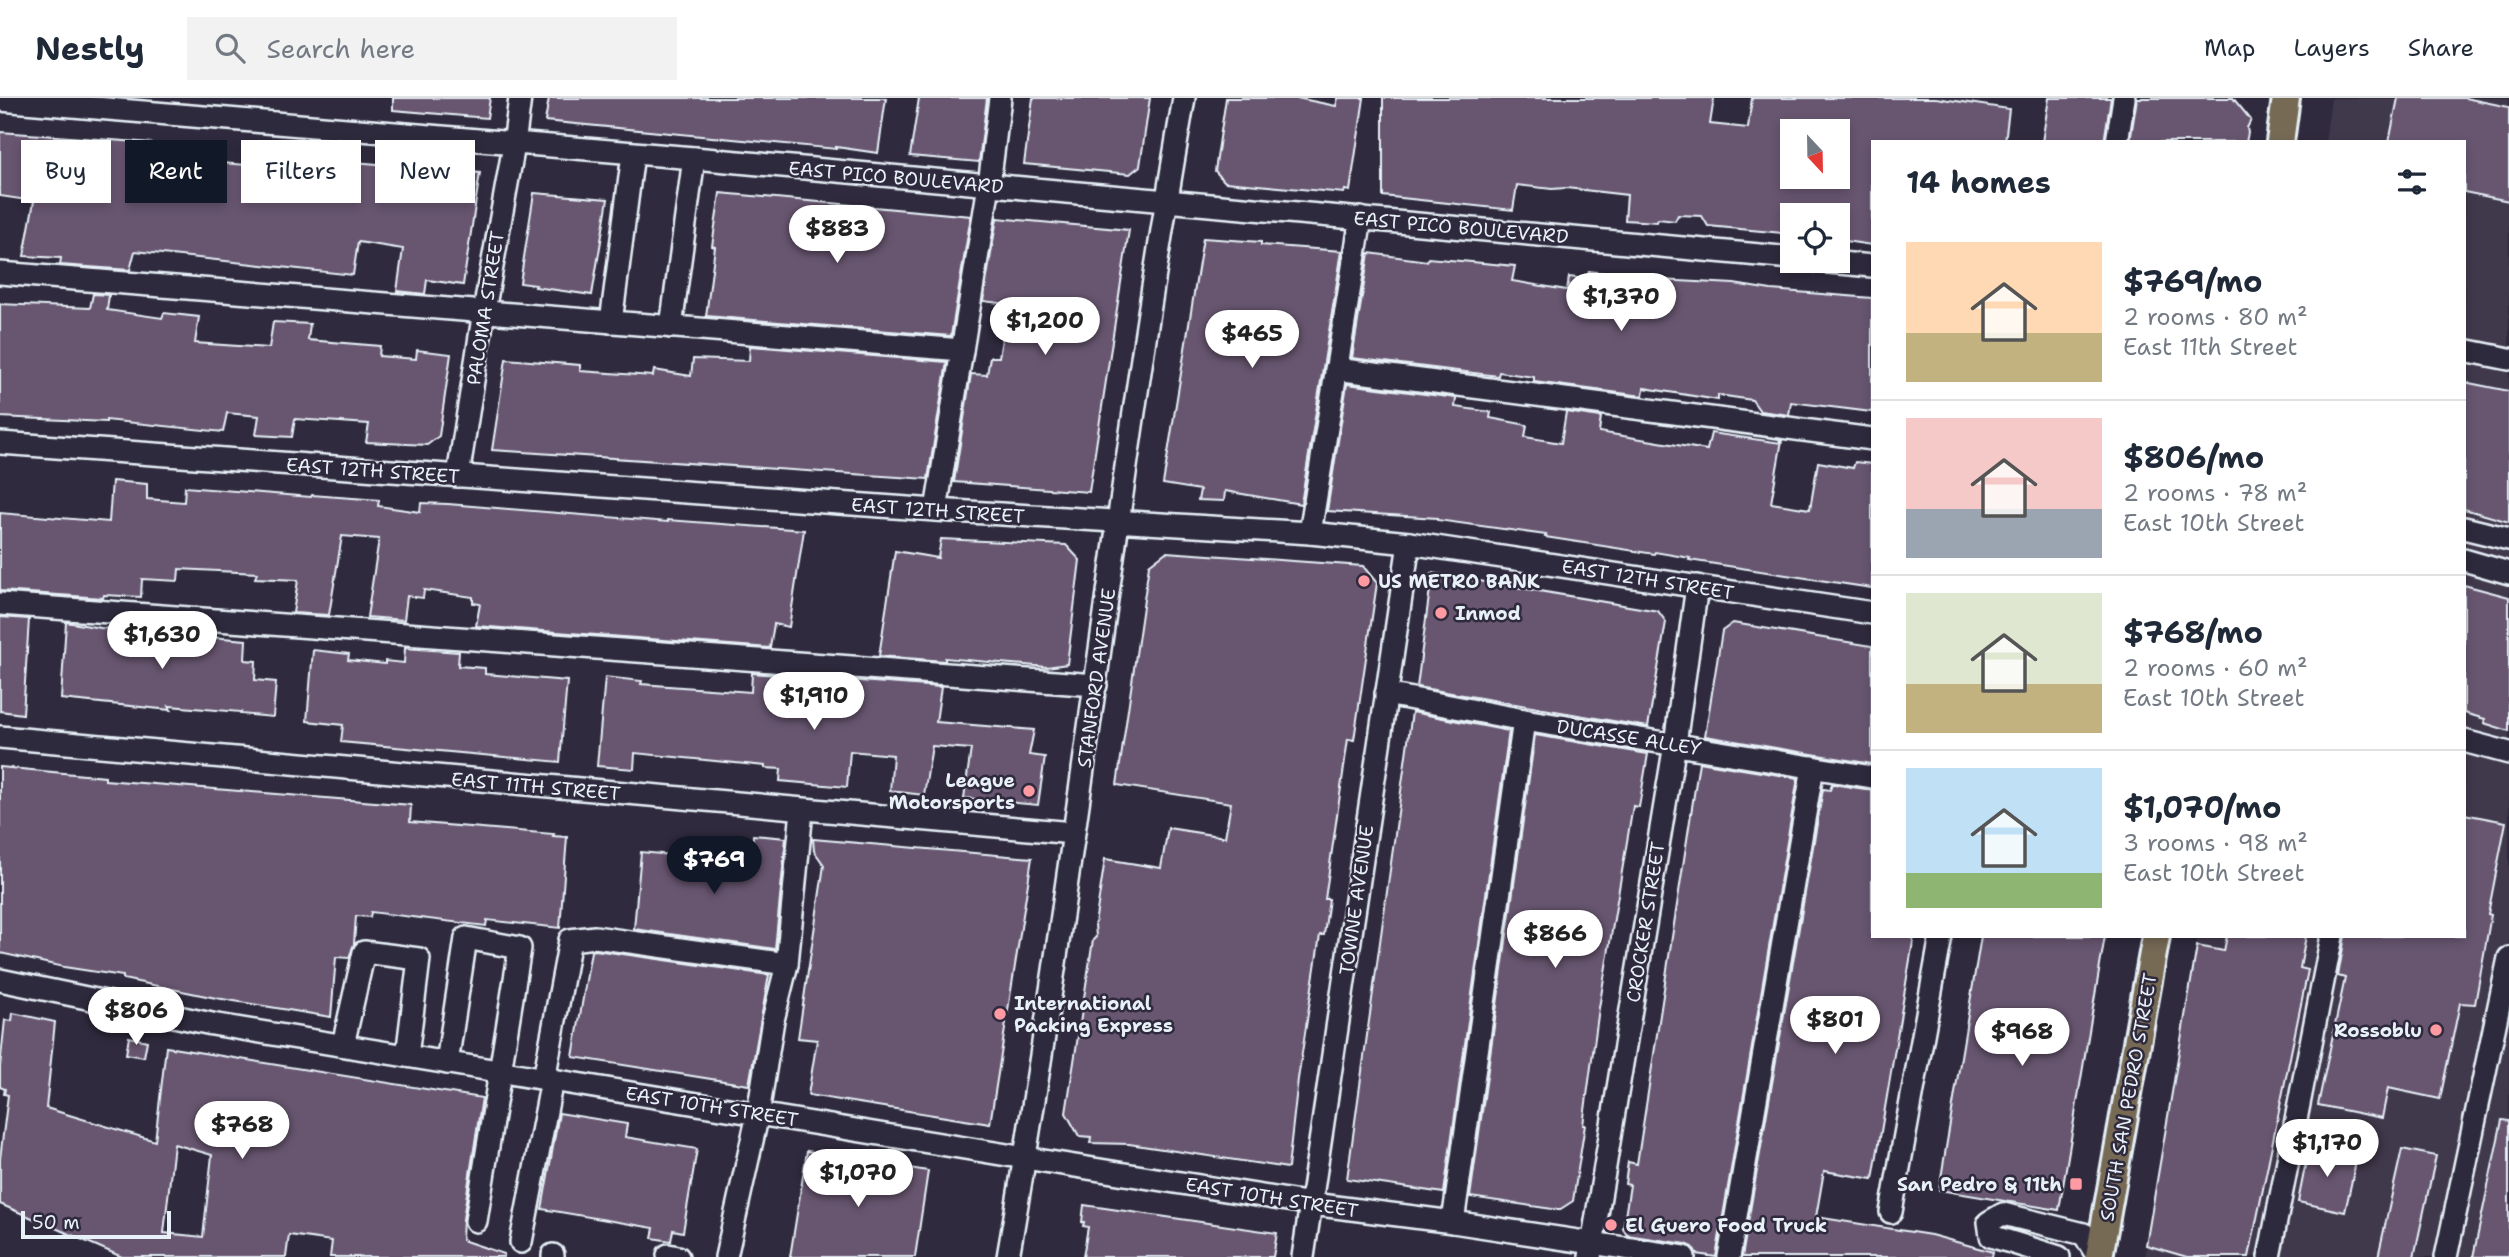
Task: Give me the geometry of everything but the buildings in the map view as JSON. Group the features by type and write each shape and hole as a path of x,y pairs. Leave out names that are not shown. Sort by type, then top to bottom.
{"main road":[{"path":"2280,140 2286,98"},
{"name":"SOUTH SAN PEDRO STREET","path":"2098,1257 2156,938"}],"street":[{"name":"PALOMA STREET","path":"458,476 520,98"},
{"path":"936,510 989,185 1000,98"},
{"name":"STANFORD AVENUE","path":"1008,1257 1096,685 1166,201 1184,98"},
{"path":"2117,140 2124,98"},
{"name":"EAST PICO BOULEVARD","path":"0,100 633,153 1780,257"},
{"path":"611,322 633,153"},
{"path":"671,327 694,159"},
{"path":"1310,533 1361,218"},
{"path":"1850,264 1871,266"},
{"path":"0,273 962,350"},
{"path":"2466,350 2509,359"},
{"path":"1336,369 1871,439"},
{"name":"EAST 12TH STREET","path":"0,443 936,510 1310,533 1409,543 1871,613"},
{"path":"2466,528 2509,539"},
{"name":"TOWNE AVENUE","path":"1303,1257 1409,543"},
{"path":"2466,561 2509,573"},
{"name":"CROCKER STREET","path":"1591,1251 1675,744 1697,586"},
{"path":"0,604 1096,685"},
{"name":"DUCASSE ALLEY","path":"1386,694 1524,720 1871,777"},
{"path":"1453,1222 1524,720"},
{"name":"EAST 11TH STREET","path":"0,737 1073,833"},
{"path":"2466,742 2509,753"},
{"path":"1729,1257 1813,767"},
{"path":"726,1257 758,1114 773,1020 786,964 802,810"},
{"path":"447,1063 466,937 520,948 476,1221"},
{"path":"521,1242 570,940 595,937 786,964"},
{"path":"1891,1212 1941,938"},
{"path":"2269,1257 2332,938"},
{"path":"343,1045 365,952 419,959 407,1056"},
{"path":"2446,1257 2509,958"},
{"name":"EAST 10TH STREET","path":"0,980 212,1024 447,1063 1312,1204 1453,1222 1591,1251 1684,1257"},
{"path":"2059,1257 1991,1236 1989,1222 2003,1214 2084,1234 2098,1257"}],"shaded area":[{"path":"2331,98 2509,98 2509,1257 2145,1257 2198,938 2466,938 2466,140 2325,140"}],"place":[{"name":"US METRO BANK","path":"1364,581"},
{"name":"Inmod","path":"1441,613"},
{"name":"League Motorsports","path":"1029,791"},
{"name":"International Packing Express","path":"1000,1014"},
{"name":"Rossoblu","path":"2436,1030"},
{"name":"San Pedro & 11th","path":"2076,1184"},
{"name":"El Guero Food Truck","path":"1611,1225"}]}
